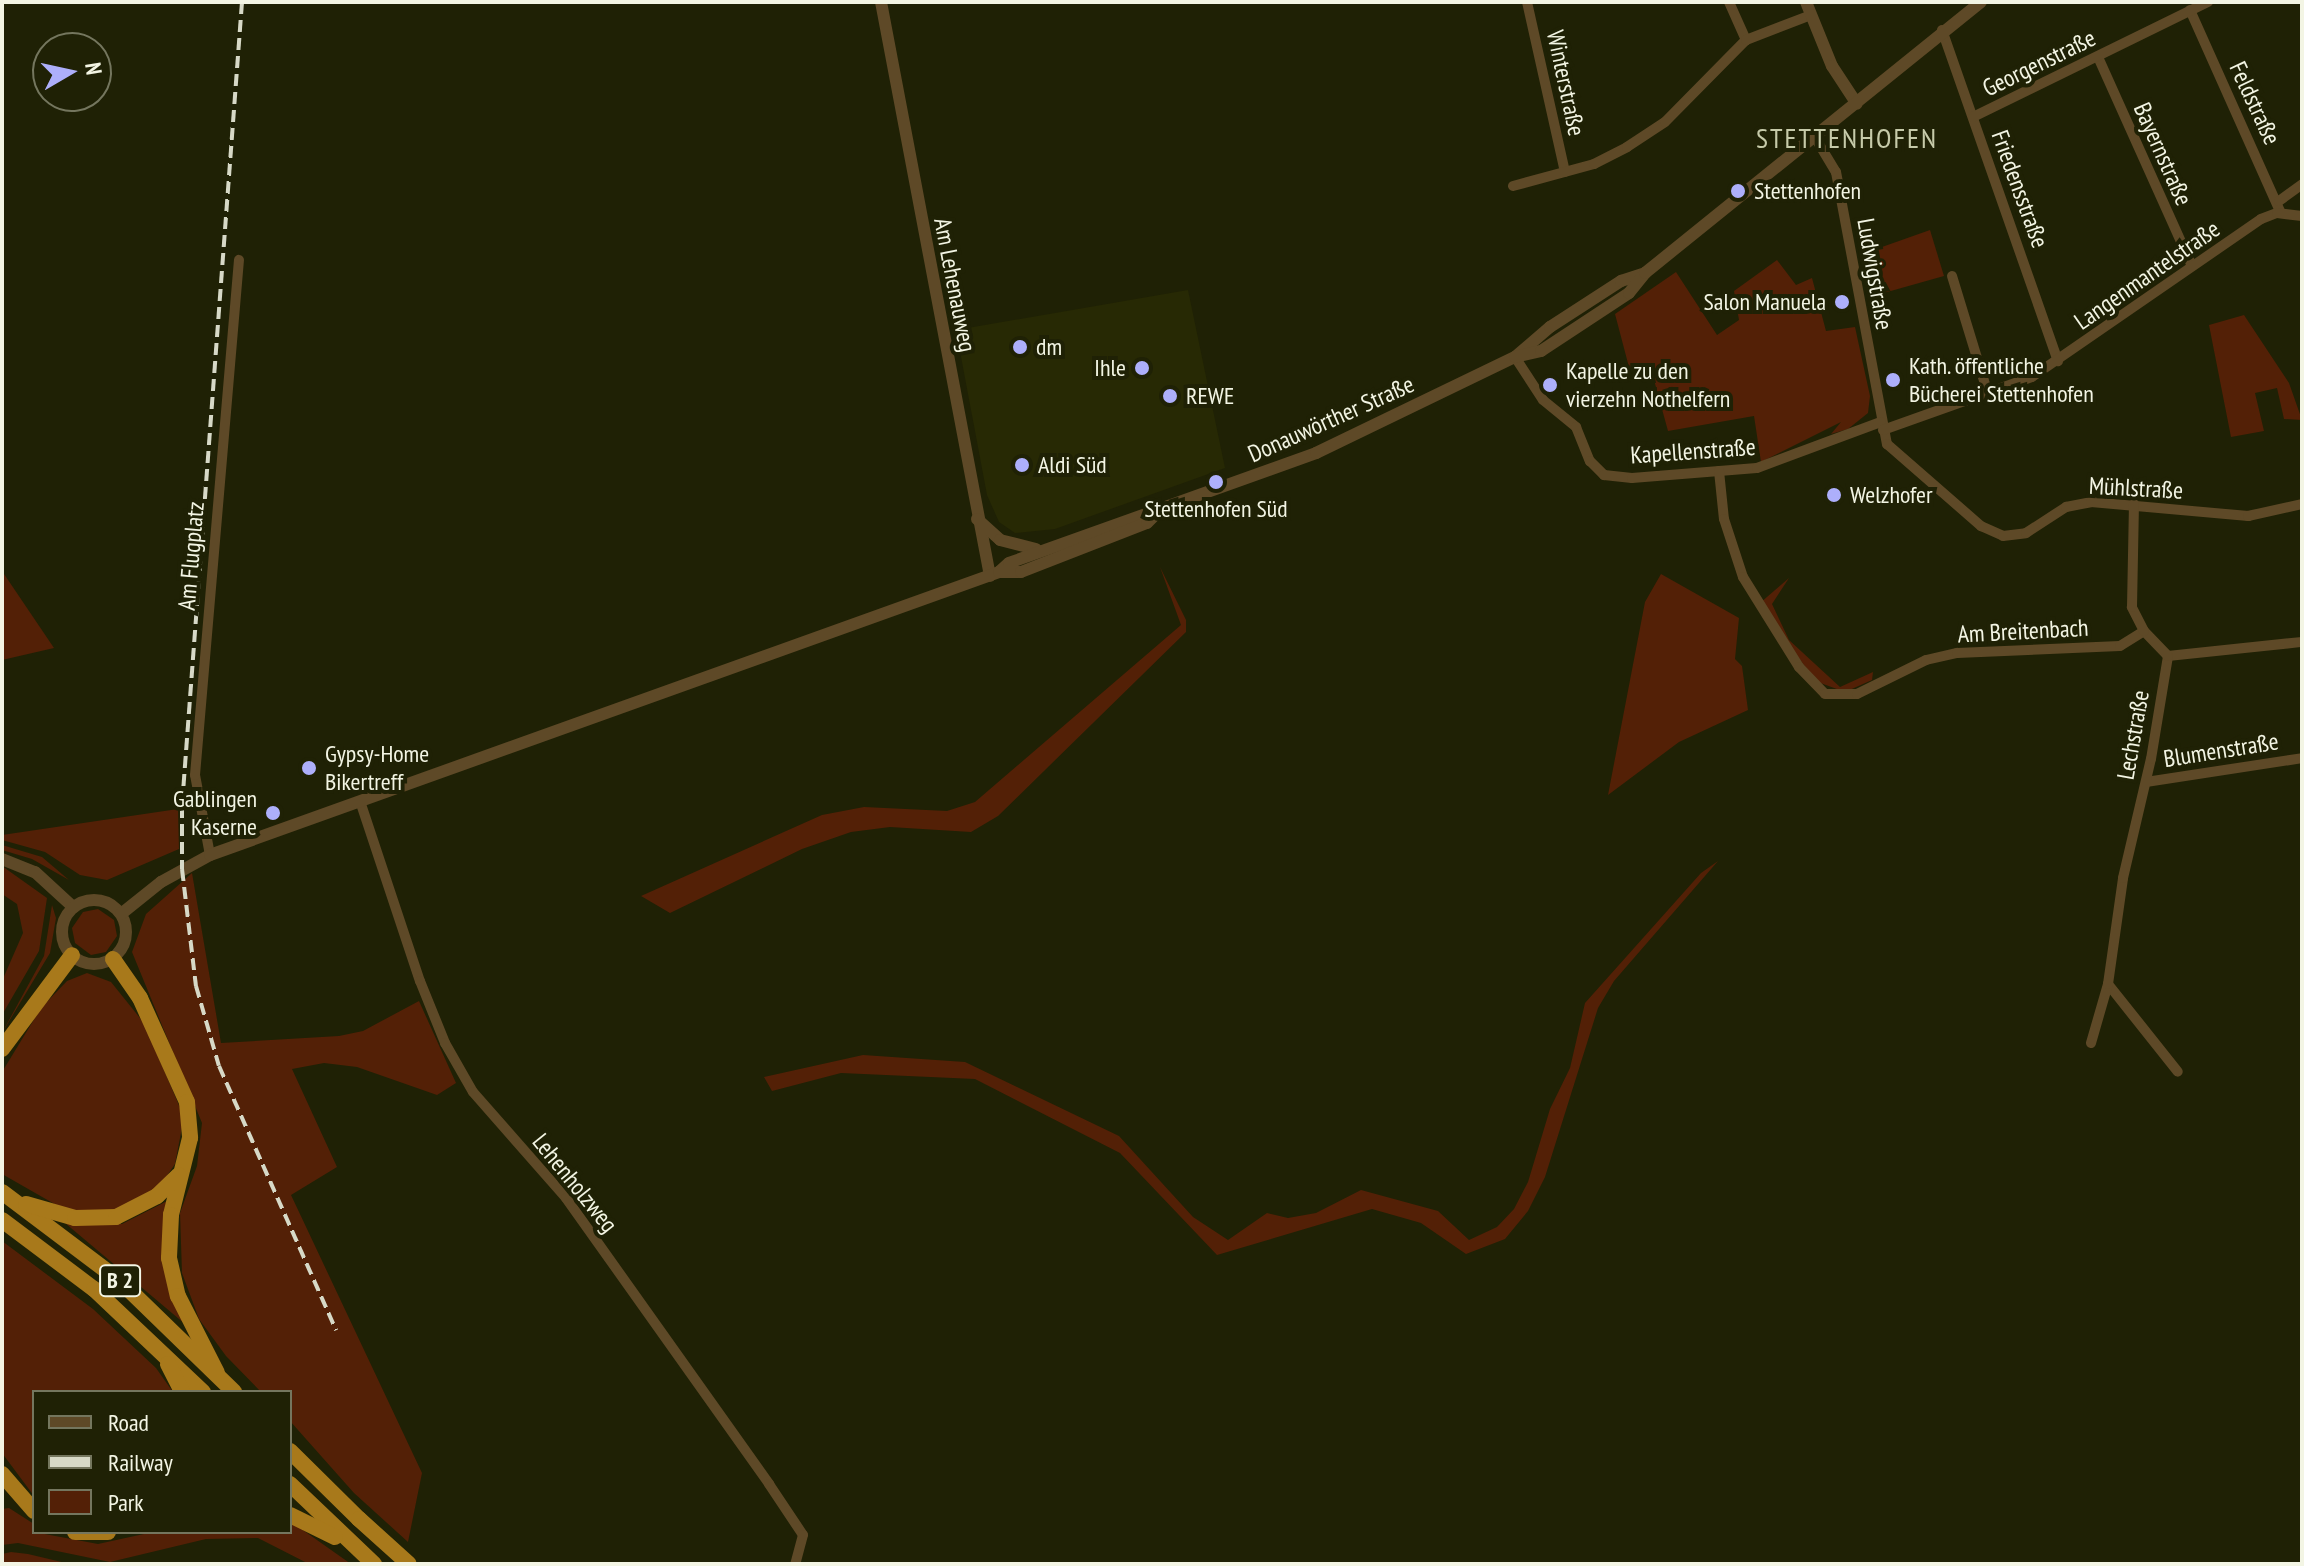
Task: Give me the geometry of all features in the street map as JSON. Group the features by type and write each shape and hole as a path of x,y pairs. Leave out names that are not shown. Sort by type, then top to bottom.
{"highway":[{"path":"2,1049 72,955"},
{"path":"113,959 140,998 184,1091 191,1126 171,1215 169,1258 178,1296 217,1373"},
{"path":"8,1196 100,1220 135,1210 181,1174"},
{"name":"B 2","path":"8,1196 120,1281 232,1390"},
{"name":"B 2","path":"2,1220 94,1289 201,1390"},
{"path":"160,1349 181,1390"},
{"path":"292,1453 409,1564"},
{"path":"2,1474 32,1509"},
{"path":"292,1486 364,1556"},
{"path":"292,1516 364,1556"}],"street":[{"name":"Am Lehenauweg","path":"881,2 976,518 994,574"},
{"name":"Winterstraße","path":"1527,2 1565,172"},
{"path":"1729,2 1746,40"},
{"path":"1806,2 1832,66 1857,104"},
{"name":"Donauwörther Straße","path":"994,574 1009,563 1048,548 1329,448 1515,357 1541,351 1629,293 1645,273 1816,139 1942,30 1981,2"},
{"name":"Georgenstraße","path":"1973,117 2208,2"},
{"name":"Feldstraße","path":"2190,10 2279,201 2281,213"},
{"path":"1513,186 1594,164 1665,122 1746,40 1811,15"},
{"name":"Friedensstraße","path":"1942,30 2058,361"},
{"name":"Bayernstraße","path":"2098,57 2192,266"},
{"name":"Ludwigstraße","path":"1816,139 1836,172 1882,426"},
{"path":"2279,201 2302,184"},
{"path":"2281,213 2302,216"},
{"name":"Langenmantelstraße","path":"1882,426 1988,394 2058,361 2261,219 2281,213"},
{"name":"Am Flugplatz","path":"210,855 195,775 239,260"},
{"path":"1952,276 1988,394"},
{"name":"Kapellenstraße","path":"1515,357 1543,400 1576,427 1590,461 1604,475 1632,478 1719,471 1791,459 1882,426"},
{"name":"Mühlstraße","path":"1882,426 1894,454 1906,465 1981,526 2003,536 2026,533 2080,504 2134,504 2248,516 2302,504"},
{"name":"Am Breitenbach","path":"1719,471 1724,519 1743,577 1799,667 1825,694 1857,694 1926,660 1957,653 2120,646 2144,631"},
{"path":"2134,504 2129,587 2144,631 2168,656 2302,642"},
{"name":"Donauwörther Straße","path":"994,574 1021,572 1147,523 1159,511"},
{"name":"Donauwörther Straße","path":"976,518 1012,546 1048,548"},
{"path":"121,914 161,882 210,855 994,574"},
{"name":"Lechstraße","path":"2091,1043 2108,984 2123,878 2146,782 2168,656"},
{"name":"Blumenstraße","path":"2146,782 2302,758"},
{"name":"Lehenholzweg","path":"360,801 420,981 445,1043 473,1092 566,1198 769,1484 803,1535 795,1564"},
{"path":"2,859 35,872 73,907"},
{"path":"100,900 121,914 126,938 113,959 89,964 72,955 62,926 73,907 100,900"},
{"path":"2108,984 2178,1072"}],"shaded area":[{"path":"1188,290 1225,468 1055,529 1015,533 999,522 987,495 956,330"}],"green space":[{"path":"1930,230 1944,276 1873,296 1865,253"},
{"path":"1777,260 1796,285 1812,278 1826,331 1855,327 1870,396 1868,413 1848,429 1831,434 1841,422 1761,462 1754,416 1668,431 1654,380 1630,371 1615,314 1676,272 1717,335 1739,320 1734,291"},
{"path":"2244,315 2289,383 2302,420 2284,419 2277,388 2255,393 2264,431 2231,437 2209,325"},
{"path":"1160,567 1186,620 1186,632 998,816 971,832 890,827 851,832 802,849 670,913 641,896 822,815 864,807 947,811 975,802 1181,625"},
{"path":"2,571 54,648 2,660"},
{"path":"1661,574 1739,618 1735,659 1742,666 1748,710 1679,742 1608,795 1645,602"},
{"path":"1789,578 1772,604 1789,640 1840,687 1873,672 1872,680 1845,692 1815,681 1760,603"},
{"path":"178,809 179,849 107,880 80,875 45,852 2,840 2,835"},
{"path":"2,845 42,857 69,880 32,859 2,850"},
{"path":"1718,861 1614,981 1598,1008 1545,1177 1528,1211 1505,1239 1466,1254 1421,1223 1372,1209 1217,1255 1120,1153 975,1079 841,1073 772,1091 764,1077 863,1055 965,1062 1119,1136 1193,1217 1228,1240 1267,1213 1288,1218 1316,1213 1361,1190 1438,1211 1469,1240 1497,1227 1514,1209 1528,1182 1550,1109 1570,1068 1585,1003 1701,873"},
{"path":"2,866 47,898 39,951 2,1015 2,981 23,933 17,904 2,894"},
{"path":"192,873 221,1043 339,1036 363,1031 419,1001 456,1083 437,1095 357,1067 324,1063 292,1069 337,1167 291,1195 422,1473 408,1542 354,1493 292,1423 292,1390 259,1390 226,1356 199,1319 182,1273 180,1213 197,1166 202,1123 132,952 146,914"},
{"path":"52,905 56,918 50,953 2,1033 44,956"},
{"path":"98,909 114,920 117,936 106,952 91,955 75,943 72,928 83,912"},
{"path":"87,973 111,982 144,1023 184,1117 175,1164 160,1186 133,1207 102,1215 65,1210 2,1174 2,1072 41,1008 67,981"},
{"path":"169,1200 185,1324 65,1223 122,1224"},
{"path":"2,1241 93,1309 156,1368 172,1390 32,1390 32,1493 2,1453"},
{"path":"9,1508 32,1523 32,1534 98,1544 144,1534 292,1534 292,1522 351,1564 309,1564 258,1538 206,1539 110,1562 18,1543 2,1545 2,1509"},
{"path":"11,1552 70,1564 2,1564 2,1554"}],"railway":[{"path":"242,2 182,806 182,869 196,986 219,1066 336,1330"}],"place":[{"name":"Stettenhofen","path":"1738,191"},
{"name":"Salon Manuela","path":"1842,302"},
{"name":"dm","path":"1020,347"},
{"name":"Ihle","path":"1142,368"},
{"name":"Kath. öffentliche Bücherei Stettenhofen","path":"1893,380"},
{"name":"Kapelle zu den vierzehn Nothelfern","path":"1550,385"},
{"name":"REWE","path":"1170,396"},
{"name":"Aldi Süd","path":"1022,465"},
{"name":"Stettenhofen Süd","path":"1216,482"},
{"name":"Welzhofer","path":"1834,495"},
{"name":"Gypsy-Home Bikertreff","path":"309,768"},
{"name":"Gablingen Kaserne","path":"273,813"}],"district":[{"name":"STETTENHOFEN","path":"1847,138"}]}
